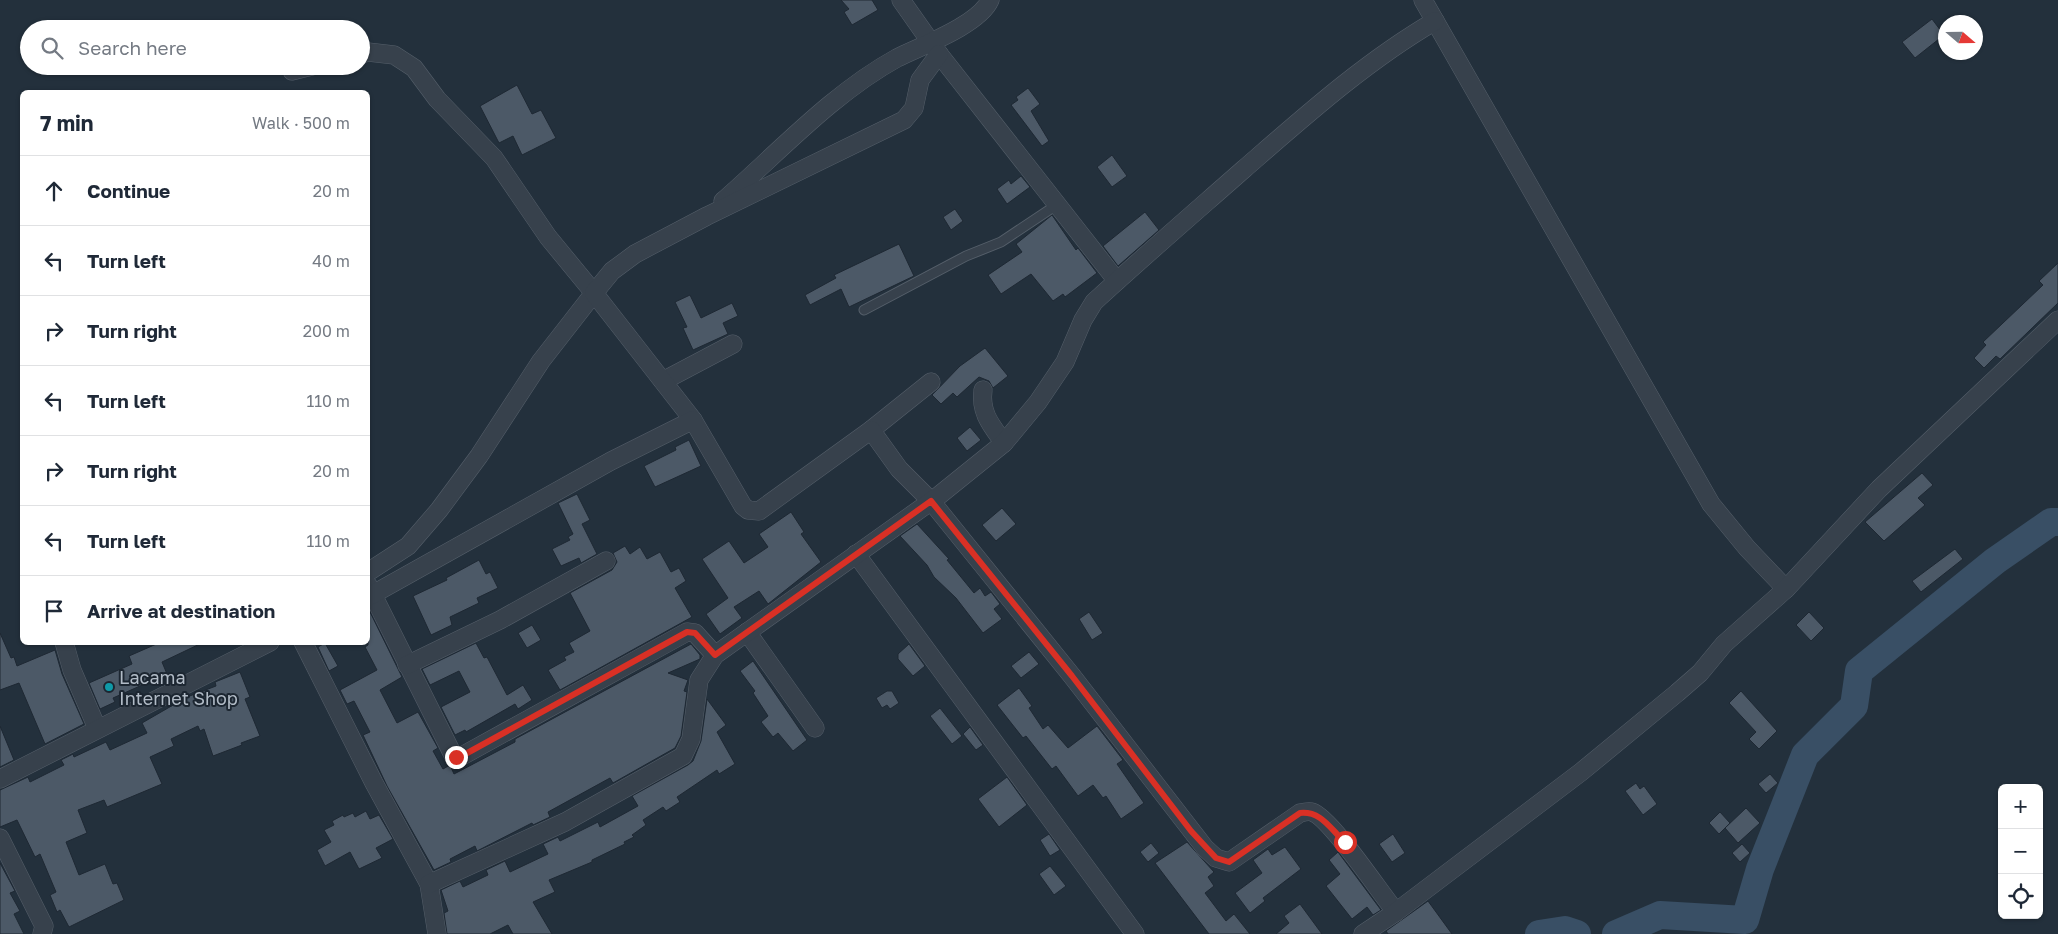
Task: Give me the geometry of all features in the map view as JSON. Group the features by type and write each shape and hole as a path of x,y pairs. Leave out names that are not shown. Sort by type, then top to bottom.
{"street":[{"path":"901,0 935,48 1117,280"},
{"path":"707,216 834,103 869,75 935,48 987,6 990,0"},
{"path":"1423,0 1711,504 1748,548 1786,588"},
{"path":"429,884 565,822 683,756 691,739 699,680 715,655 931,501 1004,443 1022,423 1065,362 1083,320 1094,302 1335,91 1408,37 1435,21"},
{"path":"370,571 408,546 439,510 479,456 541,361 612,271 635,254 707,216 904,120 914,108 920,80 935,48"},
{"path":"370,52 394,56 414,68 437,99 494,158 548,237 693,420 744,506 754,511 759,511 871,430 931,382"},
{"path":"1363,934 1396,912 1581,772 1700,673 1724,644 1786,588 1879,490 2058,320"},
{"path":"663,381 733,344"},
{"path":"983,390 982,402 985,415 1004,443"},
{"path":"370,591 611,461 693,420"},
{"path":"871,430 898,469 931,501 1072,676 1191,831 1216,858 1229,862 1300,813 1311,812 1321,818 1345,842 1396,912"},
{"path":"856,554 1135,934"},
{"path":"407,665 500,620 606,561"},
{"path":"370,594 453,754 460,757 687,632 695,633 715,655"},
{"path":"747,632 815,728"},
{"path":"65,645 72,670 98,728"},
{"path":"0,779 264,645"},
{"path":"305,645 374,783 429,884 437,934"},
{"path":"0,838 44,926 42,934"}],"lane":[{"path":"864,310 966,256 1001,242 1058,204"}],"building":[{"path":"841,0 872,0 878,10 852,25 844,12 849,9"},
{"path":"1932,19 1938,27 1938,40 1915,58 1902,42"},
{"path":"517,85 532,114 541,110 556,138 522,155 513,136 499,143 480,106"},
{"path":"1028,88 1040,104 1031,111 1049,141 1042,146 1011,105 1018,100 1016,97"},
{"path":"1112,155 1127,176 1112,187 1097,167"},
{"path":"1021,176 1030,187 1007,204 997,189 1009,180 1011,184"},
{"path":"955,209 963,221 951,230 943,217"},
{"path":"1145,212 1159,230 1118,266 1103,246"},
{"path":"1052,215 1076,250 1078,248 1097,273 1065,297 1063,294 1053,301 1031,274 1001,294 988,275 1022,252 1016,244"},
{"path":"899,244 914,276 849,307 841,289 810,305 805,295 836,278 834,275"},
{"path":"2058,263 2058,303 2000,359 1996,356 1984,368 1974,358 1986,345 1983,342 2043,285 2039,281"},
{"path":"690,295 701,318 732,303 738,316 723,323 728,334 693,350 683,328 687,327 675,302"},
{"path":"985,348 1008,376 993,388 989,381 979,377 957,397 953,393 941,404 932,395 960,366"},
{"path":"970,427 981,440 967,451 957,438"},
{"path":"689,440 701,466 655,487 644,466 676,450 675,447"},
{"path":"1922,473 1933,485 1918,498 1925,505 1884,541 1865,522"},
{"path":"577,494 590,520 582,524 597,554 581,563 579,558 561,566 552,549 570,540 568,537 573,534 558,503"},
{"path":"1002,508 1016,524 996,541 982,525"},
{"path":"791,512 804,532 801,534 821,562 768,604 759,591 734,607 742,618 720,634 706,614 728,598 702,559 729,541 744,563 768,547 759,534"},
{"path":"917,524 949,559 947,560 974,593 980,588 985,596 991,592 1000,604 994,609 1002,619 983,633 956,598 934,577 927,565 900,536"},
{"path":"625,546 630,554 640,547 647,559 660,552 671,572 679,568 686,581 675,588 692,617 560,690 548,670 566,660 564,657 574,652 569,643 590,631 570,593 612,570 617,562 613,553"},
{"path":"1955,549 1963,559 1921,592 1912,581"},
{"path":"479,560 486,574 490,572 498,588 477,598 479,603 450,617 452,625 431,635 413,596 447,580 446,578"},
{"path":"370,612 402,677 380,690 397,723 418,712 438,748 433,751 443,769 450,765 454,774 691,644 700,655 700,659 668,673 688,680 684,691 687,692 681,736 675,748 613,783 610,778 548,812 550,817 533,825 532,823 477,851 475,846 450,859 451,862 434,870 387,786 363,735 370,732 354,701 347,704 340,690 377,670 365,647 370,645"},
{"path":"1089,612 1103,633 1092,640 1079,619"},
{"path":"1809,612 1824,628 1811,641 1796,625"},
{"path":"532,625 541,640 527,648 518,633"},
{"path":"0,633 11,658 14,657 17,666 55,650 62,674 84,724 45,744 19,683 0,690"},
{"path":"476,643 484,658 487,657 507,695 523,685 532,700 518,709 515,704 466,732 465,730 455,735 441,707 470,692 459,671 430,685 422,669"},
{"path":"909,644 925,666 913,676 898,659 898,654"},
{"path":"154,645 198,645 162,662 167,674 113,698 115,702 100,709 89,683 132,664 129,656"},
{"path":"326,645 338,666 329,671 318,647"},
{"path":"1029,652 1039,664 1021,678 1011,666"},
{"path":"753,661 807,740 793,751 778,733 773,737 761,722 768,716 753,693 755,691 740,671"},
{"path":"240,672 250,697 245,699 260,736 213,756 204,729 200,731 198,726 171,739 174,746 150,757 162,784 107,807 104,800 78,810 87,833 66,842 79,875 105,864 113,884 117,883 124,900 69,927 60,910 57,912 50,895 56,892 40,854 35,857 17,820 0,827 0,790 28,777 30,782 64,765 61,760 73,754 74,757 106,742 110,750 147,733 142,723 187,697 216,686 215,682"},
{"path":"1019,688 1032,706 1029,708 1043,729 1048,725 1068,748 1097,726 1123,760 1117,764 1144,803 1121,819 1106,796 1103,798 1093,785 1078,796 1056,766 1052,769 1026,736 1023,738 997,705"},
{"path":"887,691 892,691 899,703 890,709 887,705 882,708 876,698"},
{"path":"1741,691 1777,731 1759,749 1749,739 1756,732 1729,703"},
{"path":"707,699 726,725 717,732 735,764 719,774 717,770 677,797 680,802 666,811 663,807 643,820 646,825 632,835 634,837 624,842 625,844 592,860 592,862 549,880 555,892 533,902 552,934 513,934 508,925 490,934 447,934 444,913 448,911 441,890 460,881 463,887 488,875 486,870 505,861 510,872 548,854 543,844 558,837 560,841 598,822 600,827 638,806 632,796 693,761 701,741"},
{"path":"940,708 962,736 952,744 930,716"},
{"path":"0,726 14,760 0,767"},
{"path":"970,727 983,745 976,750 963,734"},
{"path":"1770,774 1778,783 1766,793 1758,784"},
{"path":"1007,777 1027,805 999,827 978,799"},
{"path":"1636,783 1640,789 1644,786 1657,804 1643,815 1625,791"},
{"path":"1746,808 1760,823 1738,843 1725,828"},
{"path":"366,811 370,819 379,815 393,839 376,848 382,858 359,869 350,852 325,866 317,850 331,842 324,830 334,825 332,821 343,815 344,817 353,813 355,817"},
{"path":"1720,812 1730,823 1719,834 1709,823"},
{"path":"1049,834 1060,850 1050,856 1040,840"},
{"path":"1393,834 1405,853 1392,862 1379,844"},
{"path":"1187,842 1214,872 1208,877 1214,886 1205,893 1226,921 1234,914 1250,934 1209,934 1155,863"},
{"path":"1151,843 1159,853 1148,862 1140,852"},
{"path":"1742,844 1750,853 1740,862 1732,853"},
{"path":"1285,847 1301,869 1263,898 1265,901 1250,913 1235,893 1262,873 1253,860 1268,849 1272,855"},
{"path":"1338,852 1381,910 1373,915 1367,907 1352,919 1326,886 1340,874 1329,860"},
{"path":"0,863 15,891 10,893 20,911 14,914 24,934 0,934"},
{"path":"1050,866 1066,886 1054,895 1039,874"},
{"path":"1428,901 1452,934 1388,934 1386,931"},
{"path":"1300,904 1322,934 1276,934 1289,923 1284,916"}],"waterway":[{"path":"1616,934 1660,915 1745,920 1760,869 1805,755 1854,706 1859,671 1995,561 2051,522 2058,522"},
{"path":"1539,934 1565,930 1577,934"}],"place":[{"name":"Lacama Internet Shop","path":"109,687"}],"route":[{"path":"456,757 460,757 687,632 695,633 715,655 931,501 1072,676 1191,831 1216,858 1229,862 1300,813 1311,812 1321,818 1345,842"}]}
